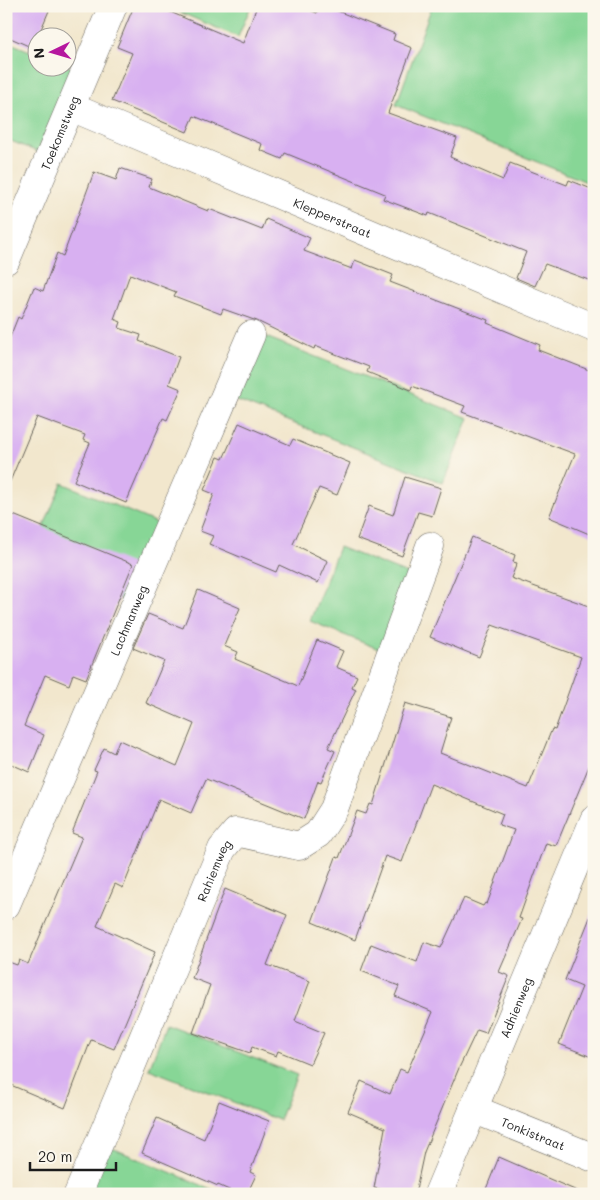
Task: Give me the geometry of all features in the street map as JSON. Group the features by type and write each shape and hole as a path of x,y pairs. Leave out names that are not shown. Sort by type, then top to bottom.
{"street":[{"name":"Toekomstweg","path":"6,260 114,6"},
{"name":"Klepperstraat","path":"71,107 594,328"},
{"name":"Lachmanweg","path":"6,905 252,335"},
{"name":"Rahiemweg","path":"78,1194 222,849 236,832 299,846 318,834 334,809 430,546"},
{"name":"Adhienweg","path":"438,1194 594,820"},
{"name":"Tonkistraat","path":"474,1109 594,1158"}],"green space":[{"path":"165,6 251,6 238,37"},
{"path":"432,6 594,6 594,185 396,105"},
{"path":"6,41 28,50 28,78 68,78 38,152 6,139"},
{"path":"261,335 469,418 443,483 235,400"},
{"path":"62,483 159,524 127,602 29,561"},
{"path":"339,547 410,575 381,650 310,621"},
{"path":"166,1024 297,1075 279,1120 149,1069"},
{"path":"107,1146 223,1194 88,1194"}],"building":[{"path":"6,6 51,6 42,28 28,28 28,46 6,36"},
{"path":"134,6 156,6 243,43 257,6 299,6 317,13 319,6 325,6 395,34 393,40 412,48 388,113 457,138 450,157 503,180 510,163 567,185 569,180 594,190 594,282 545,264 535,286 516,278 526,252 429,213 428,216 383,199 385,194 285,153 282,159 260,150 262,144 194,116 187,132 112,101 132,53 117,47"},
{"path":"120,168 152,179 149,187 262,230 266,219 310,238 304,251 352,269 355,260 393,275 390,282 488,320 487,323 540,345 538,350 594,372 594,536 549,517 575,454 462,412 465,406 412,386 411,390 367,372 369,367 315,346 314,349 257,321 223,309 221,314 174,296 176,292 130,274 114,319 121,322 119,328 141,335 139,341 179,357 169,384 181,389 167,420 163,418 126,503 74,481 90,443 83,440 85,435 37,417 6,491 6,347 18,317 21,319 34,287 43,291 57,253 63,256 94,172 116,180"},
{"path":"239,423 290,445 293,439 350,463 337,495 319,488 293,544 328,561 318,583 279,565 276,572 209,544 213,536 200,531 214,494 204,490 218,457 223,459"},
{"path":"405,477 441,488 432,516 418,512 402,556 357,539 369,506 393,515"},
{"path":"6,512 133,564 86,679 73,674 69,685 45,675 24,726 44,735 29,772 9,763 6,767"},
{"path":"472,537 515,555 513,562 517,563 511,578 594,608 594,754 556,846 546,843 519,918 522,919 499,972 509,976 486,1033 477,1030 459,1068 424,1152 415,1194 403,1194 374,1188 385,1128 348,1112 361,1081 390,1094 400,1069 407,1072 433,1012 395,996 399,986 361,971 371,944 417,962 424,942 441,948 464,898 483,906 485,903 487,904 514,830 499,825 503,814 431,784 402,862 385,856 355,940 312,922 336,857 339,858 357,811 366,814 370,804 373,805 405,703 451,717 440,753 528,788 552,729 555,730 581,657 492,625 479,657 430,637"},
{"path":"198,590 240,608 224,646 238,652 235,659 298,686 317,640 343,651 336,667 357,676 352,687 356,689 328,748 335,751 321,782 318,781 304,819 206,779 191,813 159,799 123,888 115,884 97,926 155,952 114,1049 91,1040 65,1108 6,1083 6,961 17,965 19,960 28,964 82,837 72,833 97,771 94,770 104,748 114,753 119,740 177,766 194,724 146,703 164,661 133,648 148,614 183,628"},
{"path":"225,889 287,915 267,965 310,981 295,1021 324,1033 310,1064 278,1051 276,1056 252,1047 250,1053 193,1033 210,985 192,978"},
{"path":"593,910 594,1058 559,1044 582,987 565,980"},
{"path":"219,1101 269,1121 250,1172 256,1175 247,1194 238,1194 142,1153 157,1118 204,1139"},
{"path":"499,1157 584,1194 484,1194"}]}
